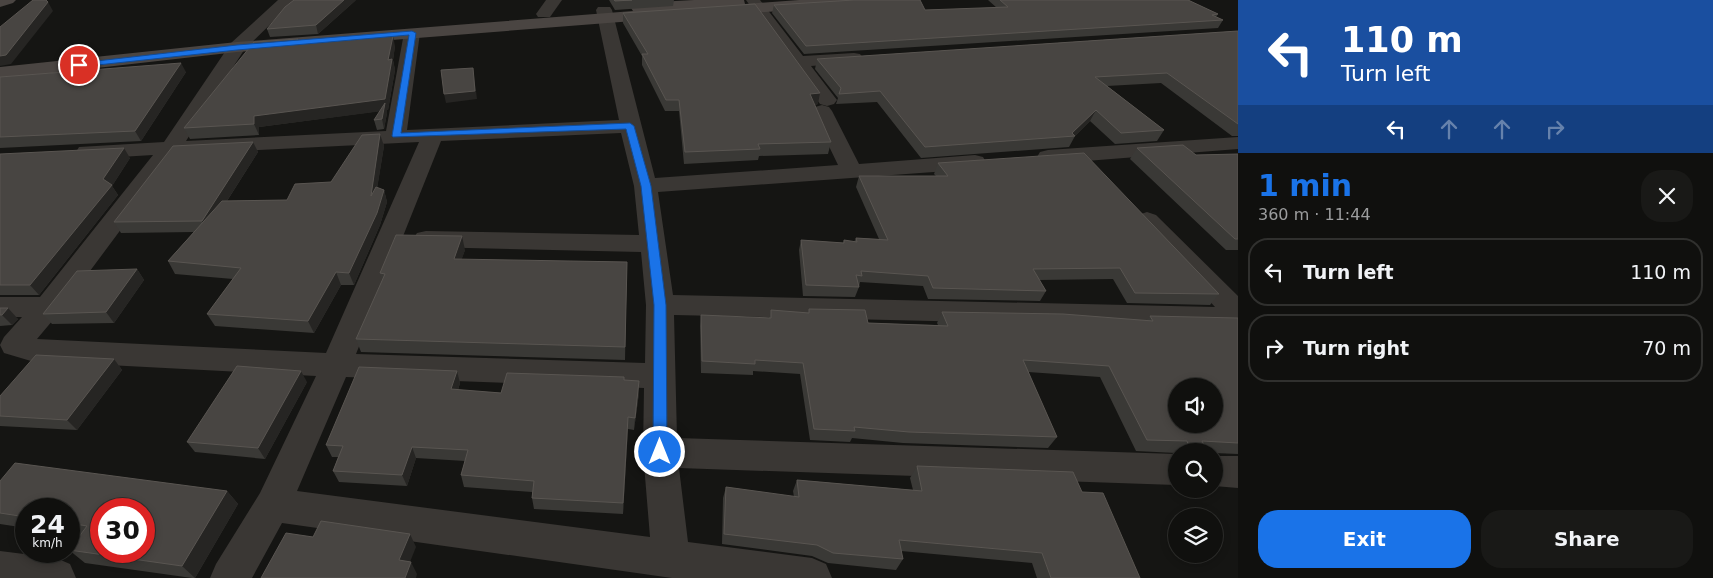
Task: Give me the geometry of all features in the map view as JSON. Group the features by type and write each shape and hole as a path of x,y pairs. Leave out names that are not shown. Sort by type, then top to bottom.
{"street":[{"path":"0,2 8,0"},
{"path":"287,0 242,43 172,147 48,307 14,344 31,350 336,365 661,376"},
{"path":"544,14 554,0"},
{"path":"0,73 242,43 412,33 605,14 758,3 868,0"},
{"path":"758,3 798,62 824,106 852,172"},
{"path":"0,64 544,14 605,14"},
{"path":"605,14 630,126 646,186 654,244 660,305 660,452 671,558"},
{"path":"396,136 412,33"},
{"path":"798,62 867,58"},
{"path":"67,152 630,126"},
{"path":"230,578 274,505 336,365 433,134"},
{"path":"1026,158 1238,143"},
{"path":"1084,154 1104,175"},
{"path":"646,186 997,161"},
{"path":"1131,202 1238,313"},
{"path":"390,238 654,244"},
{"path":"660,305 1238,318"},
{"path":"0,307 48,307"},
{"path":"660,452 1168,470"},
{"path":"1223,471 1238,472"},
{"path":"274,505 812,578"},
{"path":"0,570 56,578"}],"building":[{"path":"33,0 46,0 48,2 6,55 0,56 0,27"},
{"path":"294,0 344,0 316,25 267,29 285,7"},
{"path":"854,0 920,0 925,10 1008,7 1000,0 1188,0 1218,14 1212,15 1223,20 806,46 774,5"},
{"path":"755,4 820,93 810,94 831,142 758,144 760,149 685,152 679,100 666,100 642,54 648,54 623,13"},
{"path":"1238,31 1238,124 1167,73 1095,77 1164,130 1121,133 1096,110 1072,133 1075,136 925,147 880,91 839,94 841,88 817,59"},
{"path":"393,36 388,60 392,59 385,99 254,116 254,124 184,128 254,42 298,39 294,42"},
{"path":"181,63 135,131 0,137 0,77"},
{"path":"473,68 475,91 444,94 441,70"},
{"path":"385,103 382,119 374,120"},
{"path":"380,134 371,196 376,187 384,190 377,213 349,273 336,272 308,321 207,314 241,268 168,261 222,201 287,200 295,184 331,182 362,135"},
{"path":"253,142 202,221 114,222 173,146"},
{"path":"1183,145 1196,155 1238,154 1238,239 1235,239 1137,148"},
{"path":"124,148 103,179 112,185 30,285 0,285 0,154"},
{"path":"1084,153 1219,294 1135,293 1120,268 1033,269 1046,291 933,288 928,276 861,271 862,276 856,275 859,287 806,285 801,240 844,243 844,240 857,242 856,238 888,240 859,176 948,176 938,163"},
{"path":"396,235 462,236 454,259 627,262 625,347 356,339 385,274 380,273"},
{"path":"137,269 106,312 43,314 77,271"},
{"path":"0,308 8,308 0,315"},
{"path":"809,309 865,310 868,323 948,326 942,312 1063,314 1153,321 1150,316 1238,318 1238,443 1202,441 1203,443 1188,443 1187,441 1147,440 1109,366 1023,360 1057,437 909,432 854,427 855,431 814,429 803,363 755,360 755,364 702,361 701,315 771,318 771,310 809,313"},
{"path":"36,355 114,359 67,420 0,416 0,396"},
{"path":"237,366 301,371 258,448 187,442"},
{"path":"359,367 457,371 451,389 501,393 507,373 624,377 624,380 639,381 635,418 628,417 623,503 532,498 534,481 461,475 468,450 412,447 402,475 333,471 343,446 326,445"},
{"path":"15,463 227,491 182,566 155,562 155,498 90,498 90,553 80,552 80,535 87,526 80,525 80,498 15,498 15,515 0,513 0,481"},
{"path":"917,466 1073,472 1082,492 1103,493 1140,578 1051,578 1042,553 899,540 903,559 833,553 817,545 724,534 726,487 799,497 797,480 922,491"},
{"path":"321,521 410,534 399,560 411,562 405,578 261,578 286,533 313,537"}],"route":[{"path":"79,65 237,47 412,33 396,136 630,126 646,186 660,305 660,452"}]}
